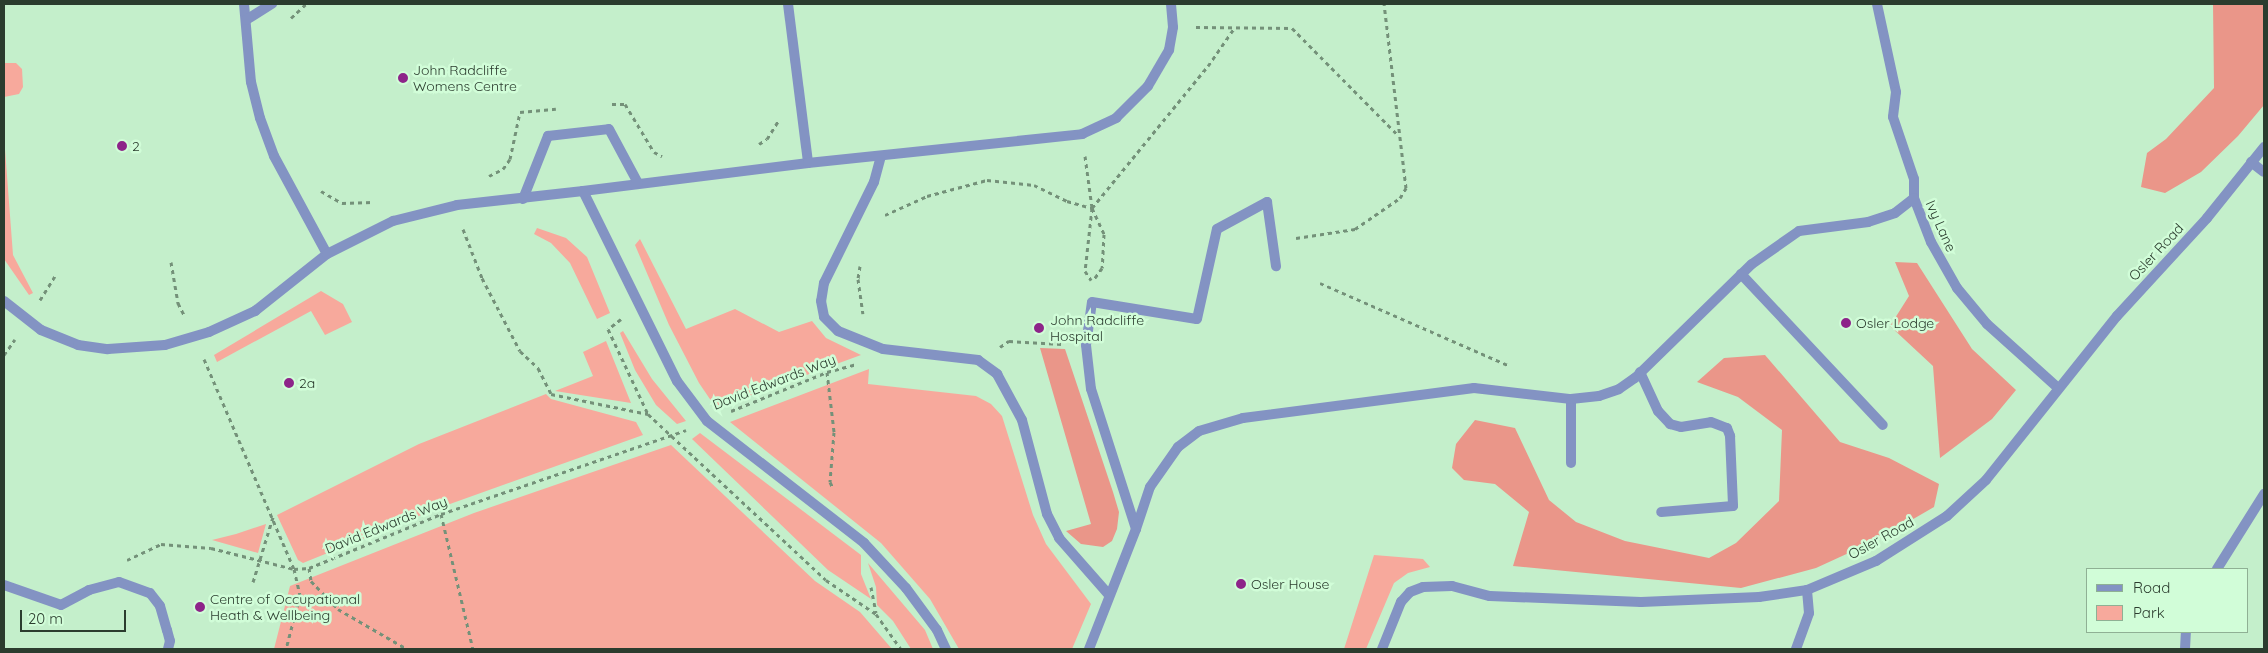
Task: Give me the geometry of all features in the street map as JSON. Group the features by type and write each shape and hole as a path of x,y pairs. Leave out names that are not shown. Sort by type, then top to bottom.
{"street":[{"path":"244,4 251,82 260,118 274,156 327,254"},
{"path":"246,20 272,4"},
{"path":"788,4 800,114 808,162"},
{"path":"4,301 41,330 78,345 108,349 165,345 195,337 255,311 327,254 394,221 457,205 524,199 808,162 1082,134 1116,118 1148,86 1169,50 1173,27 1171,4"},
{"name":"Ivy Lane","path":"1877,4 1896,92 1893,117 1914,179 1914,198 1931,242 1957,288 1987,324 2058,388"},
{"path":"524,199 548,136 609,129 638,183"},
{"name":"Osler Road","path":"1382,649 1401,602 1410,592 1423,587 1452,586 1490,596 1641,602 1759,597 1807,590 1876,561 1947,516 1986,480 2058,388 2264,148"},
{"path":"881,156 874,182 824,283 821,301 824,318 838,331 883,349 978,360 997,374 1022,420 1047,514 1059,538 1110,595"},
{"path":"2252,162 2264,172"},
{"path":"583,191 677,381 707,420 864,543 906,588 937,630 946,649"},
{"path":"1089,649 1136,529 1150,487 1178,447 1199,431 1219,424 1321,406 1474,388 1571,399 1619,389 1640,372 1741,274 1799,231 1868,222 1894,213 1914,198"},
{"path":"1136,529 1091,390 1086,345 1092,302 1197,319 1217,229 1267,202 1276,266"},
{"path":"1741,274 1883,425"},
{"path":"1640,372 1658,411 1670,424 1681,427 1711,422 1727,428 1730,436 1732,506 1661,512"},
{"path":"1571,399 1571,463"},
{"path":"2218,568 2264,494"},
{"path":"4,585 61,605 90,590 119,582 150,593 160,606 170,641 168,649"},
{"path":"1796,649 1809,613 1807,590"},
{"path":"2186,633 2186,649"}],"path":[{"path":"286,22 306,4"},
{"path":"1272,242 1355,229 1400,198 1406,188 1398,136 1384,4"},
{"path":"1173,27 1292,28 1398,136"},
{"path":"1092,302 1092,282 1085,271 1088,220 1092,208 1208,66 1235,28"},
{"path":"608,105 625,104 654,152 665,157"},
{"path":"483,177 503,169 510,159 520,112 556,108"},
{"path":"752,147 767,139 780,118 800,114"},
{"path":"1082,134 1092,208 1104,234 1102,268 1092,282"},
{"path":"881,218 927,196 987,180 1034,186 1067,201 1092,208"},
{"path":"315,183 329,198 342,204 364,205 381,200"},
{"path":"457,205 466,238 482,278 520,351 538,368 551,394 648,414"},
{"path":"171,262 178,303 195,337 294,569 300,595 286,649"},
{"path":"861,263 858,279 866,325 863,342"},
{"path":"1320,283 1536,378 1538,395"},
{"path":"640,306 608,329 648,414 826,580 876,614 901,649"},
{"path":"978,360 1009,341 1086,345"},
{"name":"David Edwards Way","path":"119,582 127,559 161,544 211,548 294,569 309,568 441,514 673,436 707,420 827,372 868,360 883,349"},
{"path":"827,372 834,432 830,482 835,491"},
{"path":"441,514 473,649"},
{"path":"253,582 273,517"},
{"path":"180,550 181,545"},
{"path":"309,568 311,581 338,609 407,649"},
{"path":"871,585 876,614"}],"green space":[{"path":"4,63 16,63 22,69 23,87 19,94 4,97"},
{"path":"4,136 13,255 33,293 29,295 4,259"},
{"path":"537,228 566,238 587,257 610,313 597,319 570,263 551,243 534,234"},
{"path":"640,239 686,329 735,309 779,332 812,321 826,338 861,355 716,408 699,383 669,325 635,245"},
{"path":"321,291 343,304 352,322 325,335 311,311 217,362 214,355"},
{"path":"623,331 652,379 686,421 677,424 656,405 635,370 620,333"},
{"path":"606,341 631,403 555,391 593,376 583,352"},
{"path":"869,369 868,384 976,396 991,404 1002,416 1033,515 1046,544 1091,604 1072,649 959,649 930,599 881,543 730,422"},
{"path":"546,394 551,399 636,422 643,435 436,509 303,563 298,560 277,515 419,444"},
{"path":"700,433 861,555 861,574 871,599 828,570 692,439"},
{"path":"671,445 815,581 860,612 892,649 274,649 290,586 474,513"},
{"path":"266,524 258,553 212,540 236,534"},
{"path":"1374,555 1423,559 1430,567 1408,573 1394,583 1366,649 1344,649"},
{"path":"868,563 925,630 933,649 911,649 893,621 877,605 876,587"}],"shaded area":[{"path":"2213,4 2264,4 2264,105 2238,136 2201,172 2165,193 2141,187 2147,153 2166,139 2214,88"},
{"path":"1895,262 1917,263 1972,349 2016,390 1992,419 1940,458 1933,366 1890,326 1909,296"},
{"path":"1040,348 1065,349 1113,492 1119,512 1117,529 1112,541 1103,547 1081,544 1066,531 1091,524"},
{"path":"1765,355 1840,442 1889,458 1939,484 1934,507 1877,540 1816,568 1741,588 1513,566 1529,512 1495,484 1464,480 1452,468 1456,444 1475,420 1515,428 1549,500 1576,522 1625,541 1709,558 1736,543 1779,501 1782,430 1738,397 1697,382 1724,358"}],"place":[{"name":"John Radcliffe Womens Centre","path":"403,78"},
{"name":"2","path":"122,146"},
{"name":"Osler Lodge","path":"1846,323"},
{"name":"John Radcliffe Hospital","path":"1039,328"},
{"name":"2a","path":"289,383"},
{"name":"Osler House","path":"1241,584"},
{"name":"Centre of Occupational Heath & Wellbeing","path":"200,607"}]}
